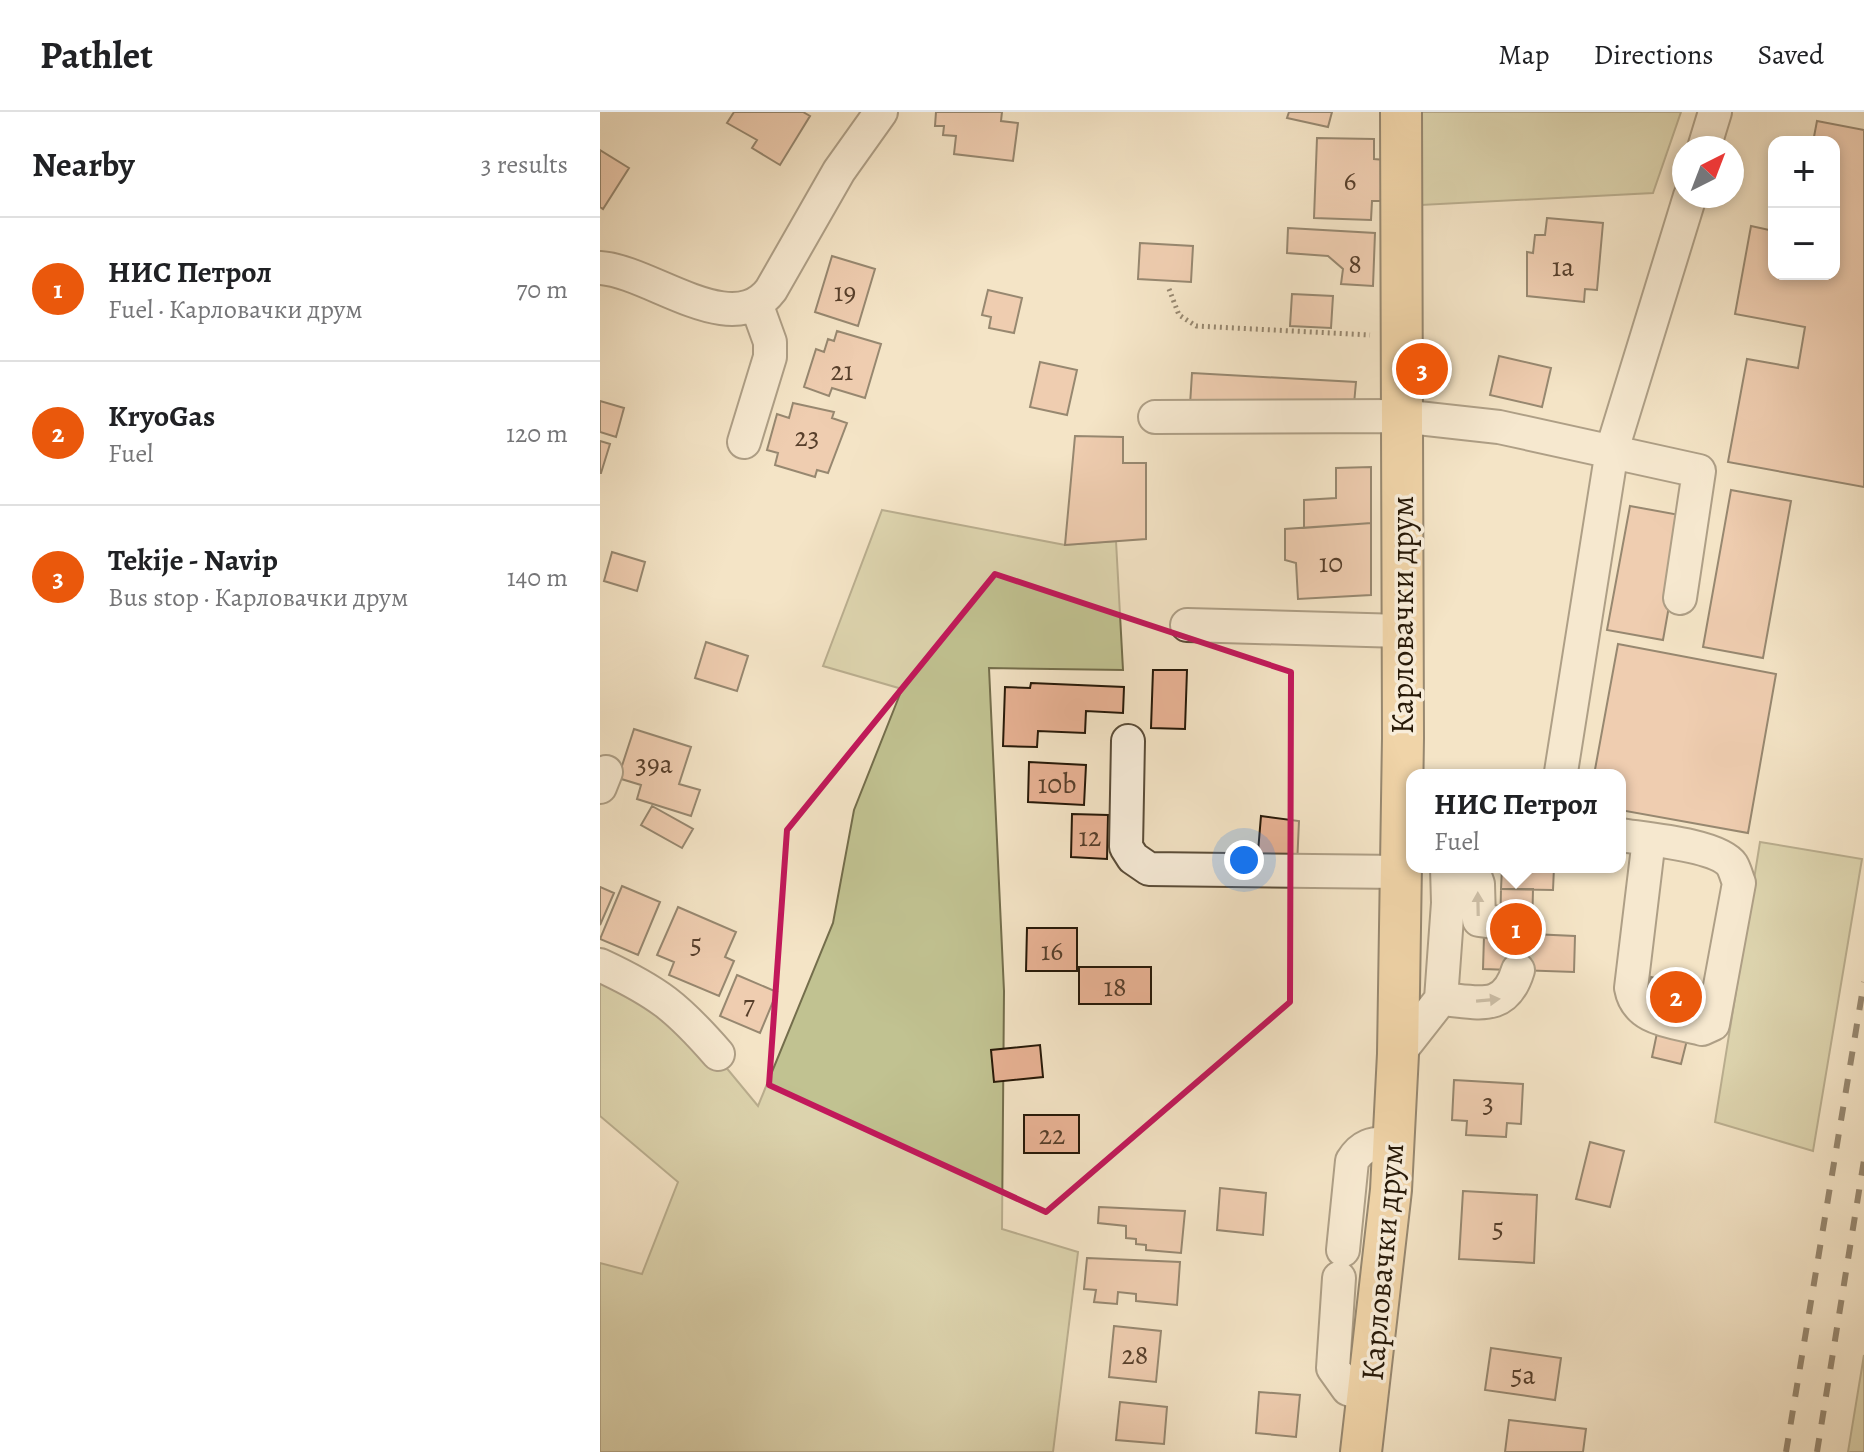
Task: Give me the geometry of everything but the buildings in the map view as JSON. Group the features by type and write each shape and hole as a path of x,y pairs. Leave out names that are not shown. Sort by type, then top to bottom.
{"main road":[{"name":"Карловачки друм","path":"1361,1452 1394,1142 1398,1054 1403,738 1401,112"}],"street":[{"path":"600,268 622,272 713,307 737,311 757,306 771,290 839,171 881,112"},
{"path":"1708,136 1715,112"},
{"path":"1561,769 1612,450 1686,208"},
{"path":"744,442 770,357 770,342 757,306"},
{"path":"1155,417 1400,416 1499,427 1699,471 1680,598"},
{"path":"1187,625 1402,631"},
{"path":"1403,738 1421,769"},
{"path":"1128,741 1126,847 1133,858 1149,869 1400,872"},
{"path":"1634,837 1711,851 1731,863 1739,883 1713,1024 1702,1029 1644,1013 1634,1003 1631,988 1634,837"},
{"path":"1398,1054 1441,999 1447,873"},
{"path":"1474,873 1478,884 1479,920 1501,923"},
{"path":"600,965 643,985 679,1010 718,1054"},
{"path":"1441,999 1488,1002 1502,999 1512,988 1518,970"},
{"path":"1369,1396 1348,1389 1339,1382 1333,1368 1341,1264 1352,1161 1359,1150 1369,1144 1394,1142"}],"path":[{"path":"1169,289 1179,315 1196,326 1401,337"}],"highlighted area":[{"path":"995,574 1291,672 1290,1002 1046,1212 769,1085 787,830"}],"green space":[{"path":"1421,112 1681,112 1653,193 1421,205"},
{"path":"882,510 1065,545 1116,541 1123,670 989,668 1004,991 1002,1229 1078,1252 1053,1452 600,1452 600,1263 642,1274 678,1182 600,1116 600,977 715,1054 758,1106 833,923 854,810 902,689 823,666"},
{"path":"1760,842 1862,859 1813,1151 1715,1122"},
{"path":"1864,1355 1864,1452 1848,1452"}],"tunnel":[{"path":"1501,923 1519,924 1518,970"}],"railway":[{"path":"1786,1452 1864,982"},
{"path":"1817,1452 1864,1160"}],"place":[{"name":"Tekije - Navip","path":"1422,369"},
{"name":"НИС Петрол","path":"1516,929"},
{"name":"KryoGas","path":"1676,997"}]}
